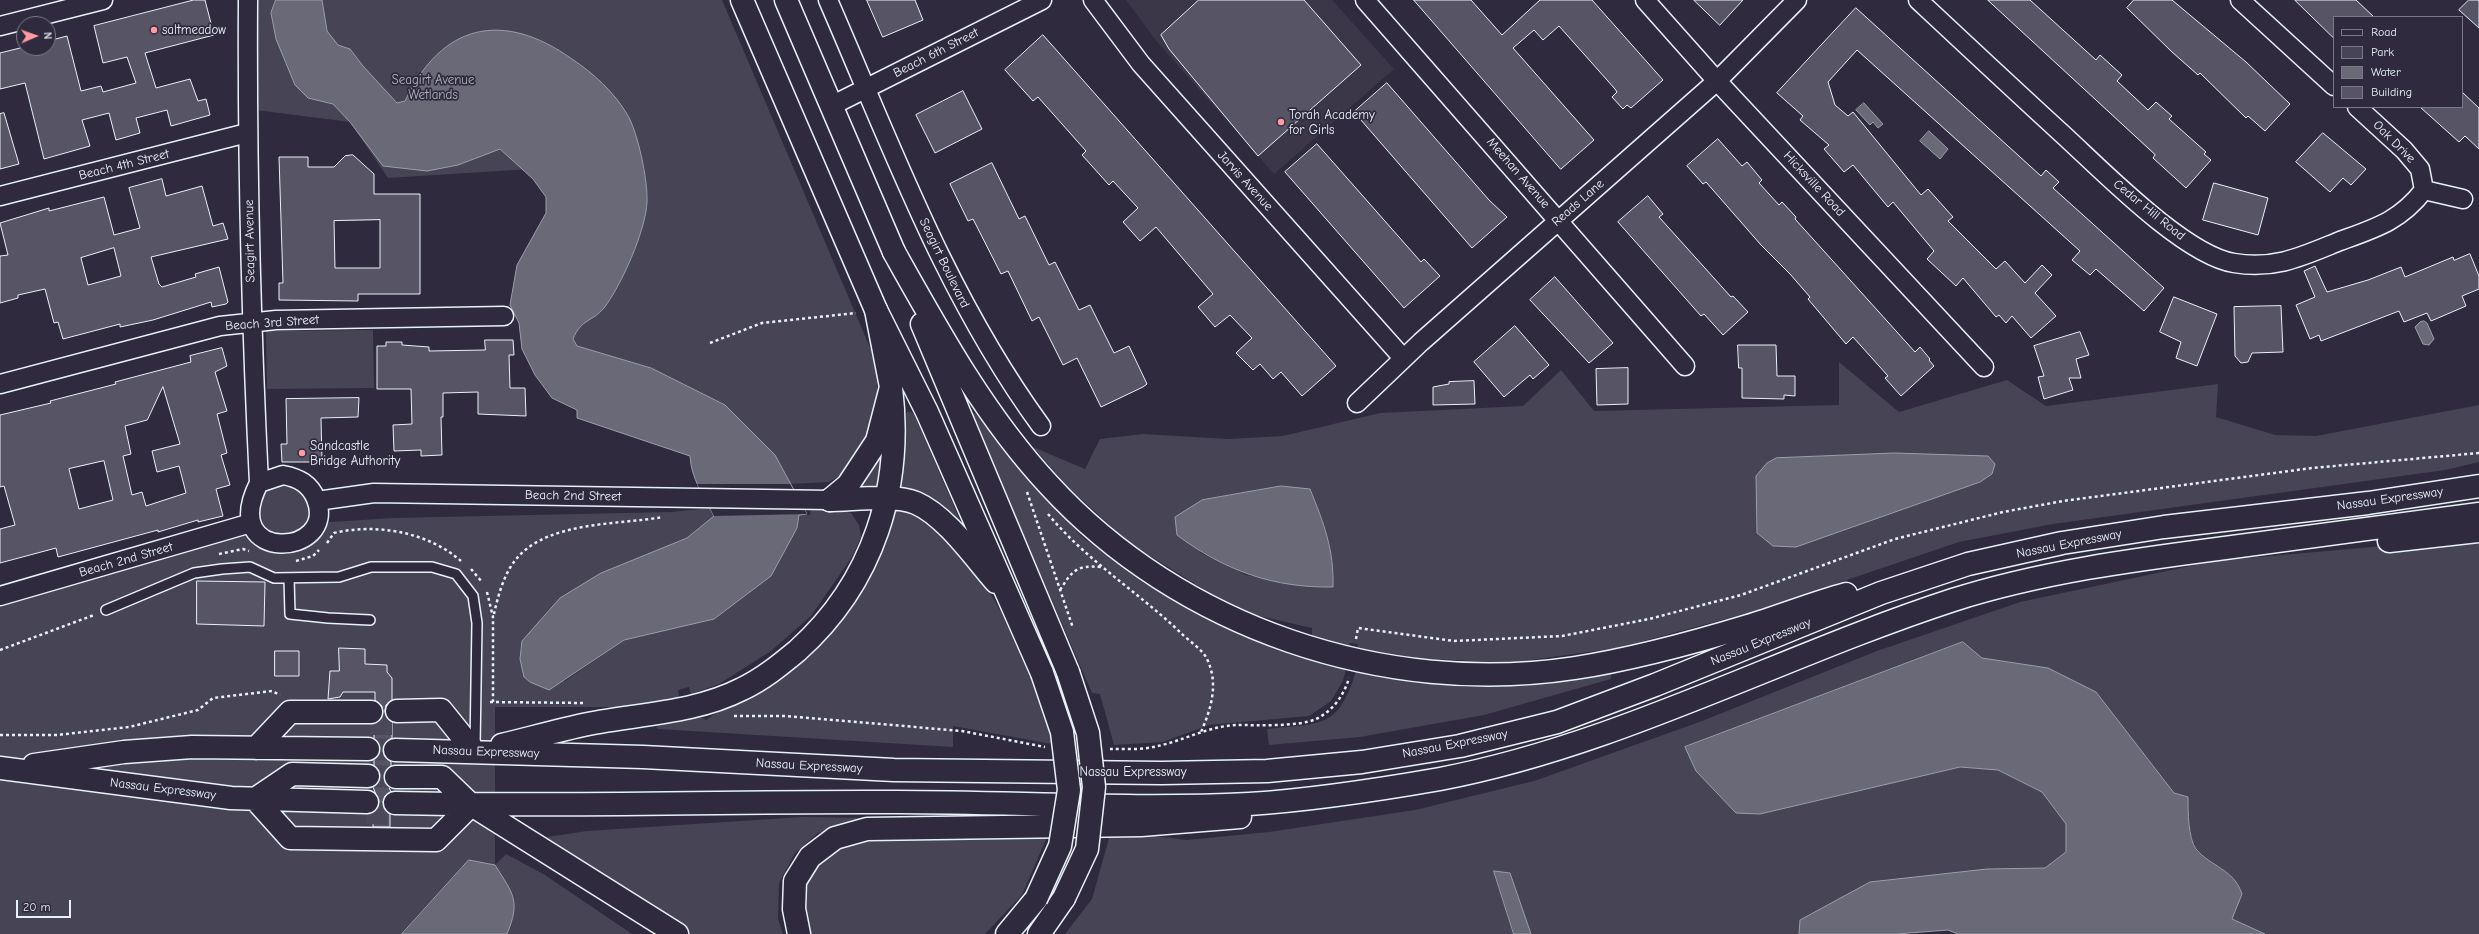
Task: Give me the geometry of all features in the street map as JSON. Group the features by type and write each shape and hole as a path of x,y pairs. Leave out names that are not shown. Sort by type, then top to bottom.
{"main road":[{"path":"742,0 876,310 927,412 1010,598 1042,673 1062,732 1069,790 1060,846 1036,899 1007,934"},
{"path":"786,0 894,252 938,366 1068,672 1088,733 1094,787 1087,849 1064,898 1039,934"},
{"path":"894,252 956,362 1004,432 1050,486 1099,533 1151,573 1216,610 1284,640 1353,660 1425,671 1501,675 1575,668 1658,651 1748,626 1833,597 1899,579 1968,564"},
{"path":"677,934 471,805 442,777 396,769 441,710 474,751 588,724 696,706 742,689 771,672 810,639 843,602 869,557 887,498 893,460 894,414 891,387 876,310"},
{"path":"830,500 848,485 866,462 878,441 891,387"},
{"name":"Nassau Expressway","path":"396,769 474,751 643,757 910,770 1162,773 1267,771 1362,762 1460,746 1557,722 1655,685 1881,593 1968,564 2062,543 2368,503 2479,486"},
{"path":"830,500 887,498 915,503 937,516 1010,598"},
{"name":"Nassau Expressway","path":"396,769 439,815 471,805 895,802 1149,805 1250,804 1356,792 1441,778 1552,751 1640,720 1862,632 1957,599 2054,573 2171,555 2479,514"},
{"path":"2171,555 2312,548 2479,531"},
{"path":"256,748 290,712 368,769"},
{"name":"Nassau Expressway","path":"3,768 124,752 192,747 256,748 368,769"},
{"name":"Nassau Expressway","path":"3,768 172,791 255,799 368,769"},
{"path":"799,934 794,910 795,881 810,857 835,838 867,829 1141,825 1243,817 1360,798 1441,778"},
{"path":"255,799 290,838 436,840 471,805"}],"street":[{"path":"0,26 103,0"},
{"name":"Seagirt Avenue","path":"248,0 247,133 252,323 259,483"},
{"name":"Seagirt Boulevard","path":"828,0 929,237 954,287 1008,381 1041,426"},
{"name":"Beach 6th Street","path":"831,106 1042,0"},
{"name":"Jarvis Avenue","path":"1093,0 1141,64 1403,358"},
{"name":"Meehan Avenue","path":"1365,0 1560,220 1686,366"},
{"name":"Hicksville Road","path":"1645,0 1717,81 1984,367"},
{"name":"Reads Lane","path":"1357,403 1403,358 1717,81 1797,0"},
{"name":"Cedar Hill Road","path":"1918,0 2142,207 2200,250 2233,263 2266,266 2305,255 2387,223 2411,207 2424,190"},
{"path":"2240,0 2333,85"},
{"name":"Oak Drive","path":"2358,108 2404,150 2420,169 2424,190"},
{"name":"Beach 4th Street","path":"0,196 247,133"},
{"path":"2424,190 2463,199"},
{"name":"Beach 3rd Street","path":"0,384 220,326 276,320 504,316"},
{"path":"283,475 294,477 312,490 317,501 318,512 316,524 309,534 300,541 278,545 267,541 258,533 251,523 249,512 250,501 259,483 283,475"},
{"name":"Beach 2nd Street","path":"317,501 374,492 830,500"},
{"name":"Beach 2nd Street","path":"0,596 251,523"}],"lane":[{"path":"106,610 194,573 250,567 274,578 339,578 371,567 432,567 456,574 473,596 477,623 477,702 474,751"},
{"path":"288,578 290,614 370,620"}],"path":[{"path":"710,342 762,324 876,310"},
{"path":"1356,641 1358,628 1454,641 1562,636 1649,619 1734,598 1895,539 1944,525 2003,512 2063,501 2312,468 2479,453"},
{"path":"1035,498 1025,487 1076,635"},
{"path":"1044,510 1058,527 1102,567 1162,615 1207,658 1214,690 1210,711 1201,732"},
{"path":"493,617 500,590 517,558 540,539 552,534 580,528 668,516"},
{"path":"1060,590 1072,572 1083,565 1102,567"},
{"path":"0,650 106,610"},
{"path":"0,735 57,735 129,727 198,710 213,698 272,692 283,696"},
{"path":"477,702 585,703"}],"shaded area":[{"name":"Torah Academy for Girls","path":"1126,0 1332,0 1394,69 1274,174 1158,43"}],"green space":[{"name":"Seagirt Avenue Wetlands","path":"248,0 722,0 871,350 877,378 877,415 854,468 829,482 790,484 783,470 651,368 577,346 573,339 577,327 603,308 642,162 388,178 350,122 248,109"},
{"path":"373,330 374,388 267,389 266,331"},
{"path":"1839,362 1899,412 2007,380 2046,406 2218,384 2216,417 2275,435 2316,436 2479,405 2479,462 2445,470 2053,524 1959,542 1752,612 1617,648 1509,663 1415,658 1357,648 1358,644 1350,643 1348,647 1312,637 1312,628 1255,615 1208,592 1128,542 1067,486 1033,447 1085,469 1100,439 1143,434 1228,439 1283,436 1380,413 1523,406 1561,370 1594,411 1839,405","holes":["1894,453 1908,454 1980,482 1796,547 1773,546 1757,533 1756,476","1281,486 1310,489 1324,525 1330,548 1333,587 1310,587 1246,575 1201,553 1175,517 1202,500"]},
{"path":"908,411 914,414 968,539 897,492 905,444 904,416"},
{"path":"975,413 1081,536 1139,580 1214,622 1346,668 1343,681 1331,701 1309,716 1209,725 1163,742 1114,745 1100,694 1092,693 971,414"},
{"path":"879,448 883,463 881,493 856,488"},
{"path":"263,482 304,482 316,523 392,518 671,512 710,508 714,516 687,538 653,554 520,659 524,677 530,682 565,681 624,640 714,619 799,515 810,515 811,509 838,509 851,513 859,525 861,537 852,557 811,616 771,651 719,684 691,694 689,687 678,690 679,698 631,707 495,707 495,865 506,854 545,875 632,934 507,934 469,860 402,934 0,934 0,596 245,534 257,533 251,523"},
{"path":"895,508 924,515 986,586 1001,612 1046,713 1052,744 953,726 953,747 658,729 656,727 694,714 706,720 719,711 719,705 784,668"},
{"path":"2479,534 2479,934 2265,934 2232,919 2242,894 2234,879 2203,855 2194,844 2189,824 2188,797 2174,793 2096,692 2048,668 1982,658 1963,642 1736,813 1760,814 1960,767 1998,770 2042,792 2066,824 2066,852 2045,868 1987,869 1800,920 1799,934 1531,934 1510,873 1494,872 1514,934 1065,934 1092,899 1111,831 1187,840 1269,832 1415,810 1534,781 1702,721 1877,651 2020,602 2214,561 2406,544"},
{"path":"1356,671 1420,683 1467,687 1611,672 1611,679 1484,715 1360,737 1269,745 1267,729 1314,724 1325,720 1334,714 1342,704"},
{"path":"802,817 868,818 818,833 795,853 779,883 778,919 783,934 684,934 534,839 587,831"},
{"path":"871,834 1048,835 1022,895 985,934 806,934 799,909 808,872 829,850"}],"water":[{"path":"276,0 322,0 327,31 338,45 350,49 363,66 397,103 405,101 420,75 437,55 456,41 476,32 499,30 522,34 547,44 588,70 616,98 631,122 642,157 647,193 646,214 632,257 611,298 600,313 583,324 576,332 573,339 577,346 651,368 725,405 775,455 807,514 799,515 797,528 771,576 714,619 624,640 549,690 530,682 524,677 520,659 522,641 560,598 601,573 687,538 714,516 695,480 690,456 577,418 577,410 552,398 535,375 522,349 519,323 510,305 517,265 546,213 546,197 533,179 500,149 458,165 427,171 383,166 350,122 333,104 308,98 295,85 276,39 271,13"},
{"path":"1864,103 1883,124 1878,128 1873,122 1870,125 1856,110"},
{"path":"1929,131 1948,149 1940,159 1920,141"},
{"path":"2424,321 2427,323 2434,339 2429,345 2423,344 2415,327 2420,322"},
{"path":"1894,453 1988,456 1995,464 1992,474 1980,482 1796,547 1773,546 1757,533 1756,476 1767,463 1776,458"},
{"path":"1281,486 1310,489 1320,514 1330,549 1333,587 1311,587 1290,584 1251,575 1232,568 1213,558 1195,548 1177,535 1175,517 1202,500"},
{"path":"1963,642 1982,658 2048,668 2096,692 2174,793 2188,797 2188,817 2193,844 2202,855 2234,879 2242,894 2232,919 2265,934 1958,934 1948,930 1896,934 1799,934 1800,920 1870,882 1987,869 2045,868 2066,852 2066,824 2042,792 1998,770 1960,767 1760,814 1736,813 1696,771 1685,747"},
{"path":"469,860 495,865 506,883 513,898 514,905 514,913 507,934 402,934"},
{"path":"1494,871 1510,873 1531,934 1514,934"}],"pier":[{"path":"697,484 790,484 807,514 714,516"}],"building":[{"path":"194,0 205,0 214,35 145,53 156,88 190,79 198,101 206,99 210,115 171,126 167,110 136,118 140,133 116,140 109,113 82,120 90,146 44,159 25,83 0,89 0,53 16,49 16,56 56,56 56,39 67,36 81,91 101,86 103,92 136,83 127,57 103,63 94,26"},
{"path":"867,0 915,0 923,20 883,37"},
{"name":"Torah Academy for Girls","path":"1199,0 1304,0 1361,65 1258,156 1169,49 1161,35"},
{"path":"1414,0 1471,0 1502,35 1540,0 1592,0 1663,80 1631,108 1627,105 1623,109 1612,97 1617,92 1615,89 1559,26 1543,40 1534,30 1513,48 1594,140 1561,169"},
{"path":"1694,0 1743,0 1720,25"},
{"path":"1988,0 2030,0 2096,60 2100,55 2122,75 2117,81 2148,110 2156,102 2172,116 2169,119 2206,152 2204,154 2211,160 2186,188 2153,158 2155,155"},
{"path":"2134,0 2172,0 2246,62 2290,104 2265,131 2248,116 2246,118 2200,73 2198,75 2172,52 2127,8"},
{"path":"2295,0 2356,0 2373,16 2333,16 2333,37"},
{"path":"2469,0 2479,0 2479,28 2459,10"},
{"path":"1856,8 2041,176 2046,170 2059,182 2053,188 2164,288 2144,311 2096,269 2090,275 2072,260 2080,251 1857,50 1828,82 1835,105 1848,116 1853,112 1921,195 1928,189 1953,217 1948,221 1996,269 2005,261 2025,283 2042,265 2052,275 2035,293 2056,316 2031,338 2012,316 2006,323 1999,315 1996,317 1963,278 1956,286 1927,259 1934,251 1893,202 1888,207 1853,165 1844,172 1824,149 1829,145 1800,120 1803,116 1777,93"},
{"path":"1043,35 1336,366 1302,396 1281,372 1273,379 1260,364 1253,370 1236,353 1252,338 1230,315 1215,327 1198,307 1213,294 1156,227 1140,241 1123,222 1138,208 1113,181 1109,185 1082,155 1086,151 1038,97 1033,101 1005,70"},
{"path":"1387,83 1489,200 1507,217 1472,248 1354,112"},
{"path":"963,91 982,129 935,153 916,115"},
{"path":"2463,93 2479,108 2479,149 2465,136 2459,142 2421,108 2463,108"},
{"path":"4,113 19,164 0,169 0,114"},
{"path":"2323,133 2366,169 2351,185 2343,178 2330,192 2296,162"},
{"path":"1718,139 1742,166 1747,162 1762,180 1759,183 1779,205 1782,202 1796,217 1795,219 1915,352 1920,347 1930,359 1929,360 1934,366 1901,396 1885,378 1888,376 1853,337 1846,344 1808,299 1810,297 1790,274 1761,245 1706,182 1703,184 1687,166"},
{"path":"1317,144 1421,262 1424,259 1440,276 1404,308 1285,172"},
{"path":"353,155 374,174 374,194 420,194 420,294 358,294 358,301 279,300 279,283 283,283 279,157 308,157 308,167 334,167 345,156","holes":["380,220 380,268 335,268 334,221"]},
{"path":"992,163 1019,219 1025,216 1049,265 1055,262 1079,310 1090,305 1114,353 1129,346 1147,384 1143,387 1101,407 1077,358 1063,365 1039,317 1032,321 1008,271 1001,274 973,219 968,221 950,184"},
{"path":"162,179 166,196 202,186 213,226 223,223 228,239 151,257 159,284 162,287 196,277 195,274 219,267 228,302 226,304 212,307 211,302 153,320 120,327 120,324 63,339 58,322 54,323 45,289 18,295 18,298 0,303 0,256 8,255 0,223 49,208 49,211 104,197 114,235 140,228 129,188","holes":["114,248 121,276 88,285 81,258"]},
{"path":"2214,183 2268,198 2258,235 2203,220"},
{"path":"1648,196 1663,214 1659,217 1731,297 1733,296 1748,312 1723,335 1704,314 1701,316 1618,222"},
{"path":"2470,254 2479,276 2479,289 2462,296 2466,306 2431,321 2427,313 2404,322 2399,311 2321,341 2319,335 2310,339 2296,305 2315,297 2304,271 2315,266 2327,292 2368,280 2401,267 2405,277 2453,257 2454,260"},
{"path":"1555,277 1613,343 1589,363 1530,300"},
{"path":"2174,297 2217,314 2197,366 2176,358 2181,342 2160,332"},
{"path":"2281,306 2283,352 2252,353 2248,362 2241,363 2235,356 2234,307"},
{"path":"1515,326 1549,365 1533,379 1530,375 1504,397 1474,362"},
{"path":"2080,332 2089,355 2076,359 2081,378 2069,378 2073,390 2044,399 2038,377 2044,376 2034,346"},
{"path":"485,340 513,340 514,355 509,355 510,388 525,388 526,416 478,414 478,392 443,393 443,417 441,417 442,455 421,456 421,450 394,451 393,425 412,424 411,389 377,389 377,346 386,346 386,342 402,342 402,345 429,347 429,351 485,350"},
{"path":"1738,345 1776,345 1777,376 1795,376 1795,396 1784,395 1784,399 1742,398 1742,368 1739,368"},
{"path":"222,348 227,366 215,372 227,411 217,414 227,453 221,455 230,485 216,489 223,516 198,522 198,520 158,532 158,530 58,557 56,548 0,563 0,529 15,525 4,486 0,487 0,415 51,403 50,401 116,384 115,382 191,362 190,356","holes":["163,387 180,444 152,451 157,472 179,466 186,493 146,506 142,492 132,495 123,456 131,454 125,426 147,420","104,461 113,500 79,509 69,469"]},
{"path":"1628,368 1628,404 1597,405 1596,369"},
{"path":"1474,381 1475,404 1433,405 1433,387 1449,384 1449,382"},
{"path":"359,398 358,417 321,418 322,462 282,462 281,444 287,444 286,399"},
{"path":"197,581 265,582 264,626 197,624"},
{"path":"339,648 365,649 365,664 387,665 387,672 392,678 392,700 386,705 385,711 387,718 392,722 392,738 385,743 383,750 384,756 391,762 391,766 385,770 384,777 391,792 385,796 383,802 384,809 390,814 390,827 373,827 373,813 379,802 373,787 378,783 380,776 379,770 374,765 374,760 380,750 379,743 374,738 374,724 382,718 382,706 375,700 375,692 343,692 340,697 328,699 330,671 339,671"},
{"path":"275,651 299,651 299,676 275,676"}],"tunnel":[{"path":"370,724 396,724"},
{"path":"368,749 395,750"},
{"path":"368,776 396,777"},
{"path":"366,813 395,814"}],"place":[{"name":"saltmeadow","path":"154,30"},
{"name":"Torah Academy for Girls","path":"1281,122"},
{"name":"Sandcastle Bridge Authority","path":"302,453"}]}
